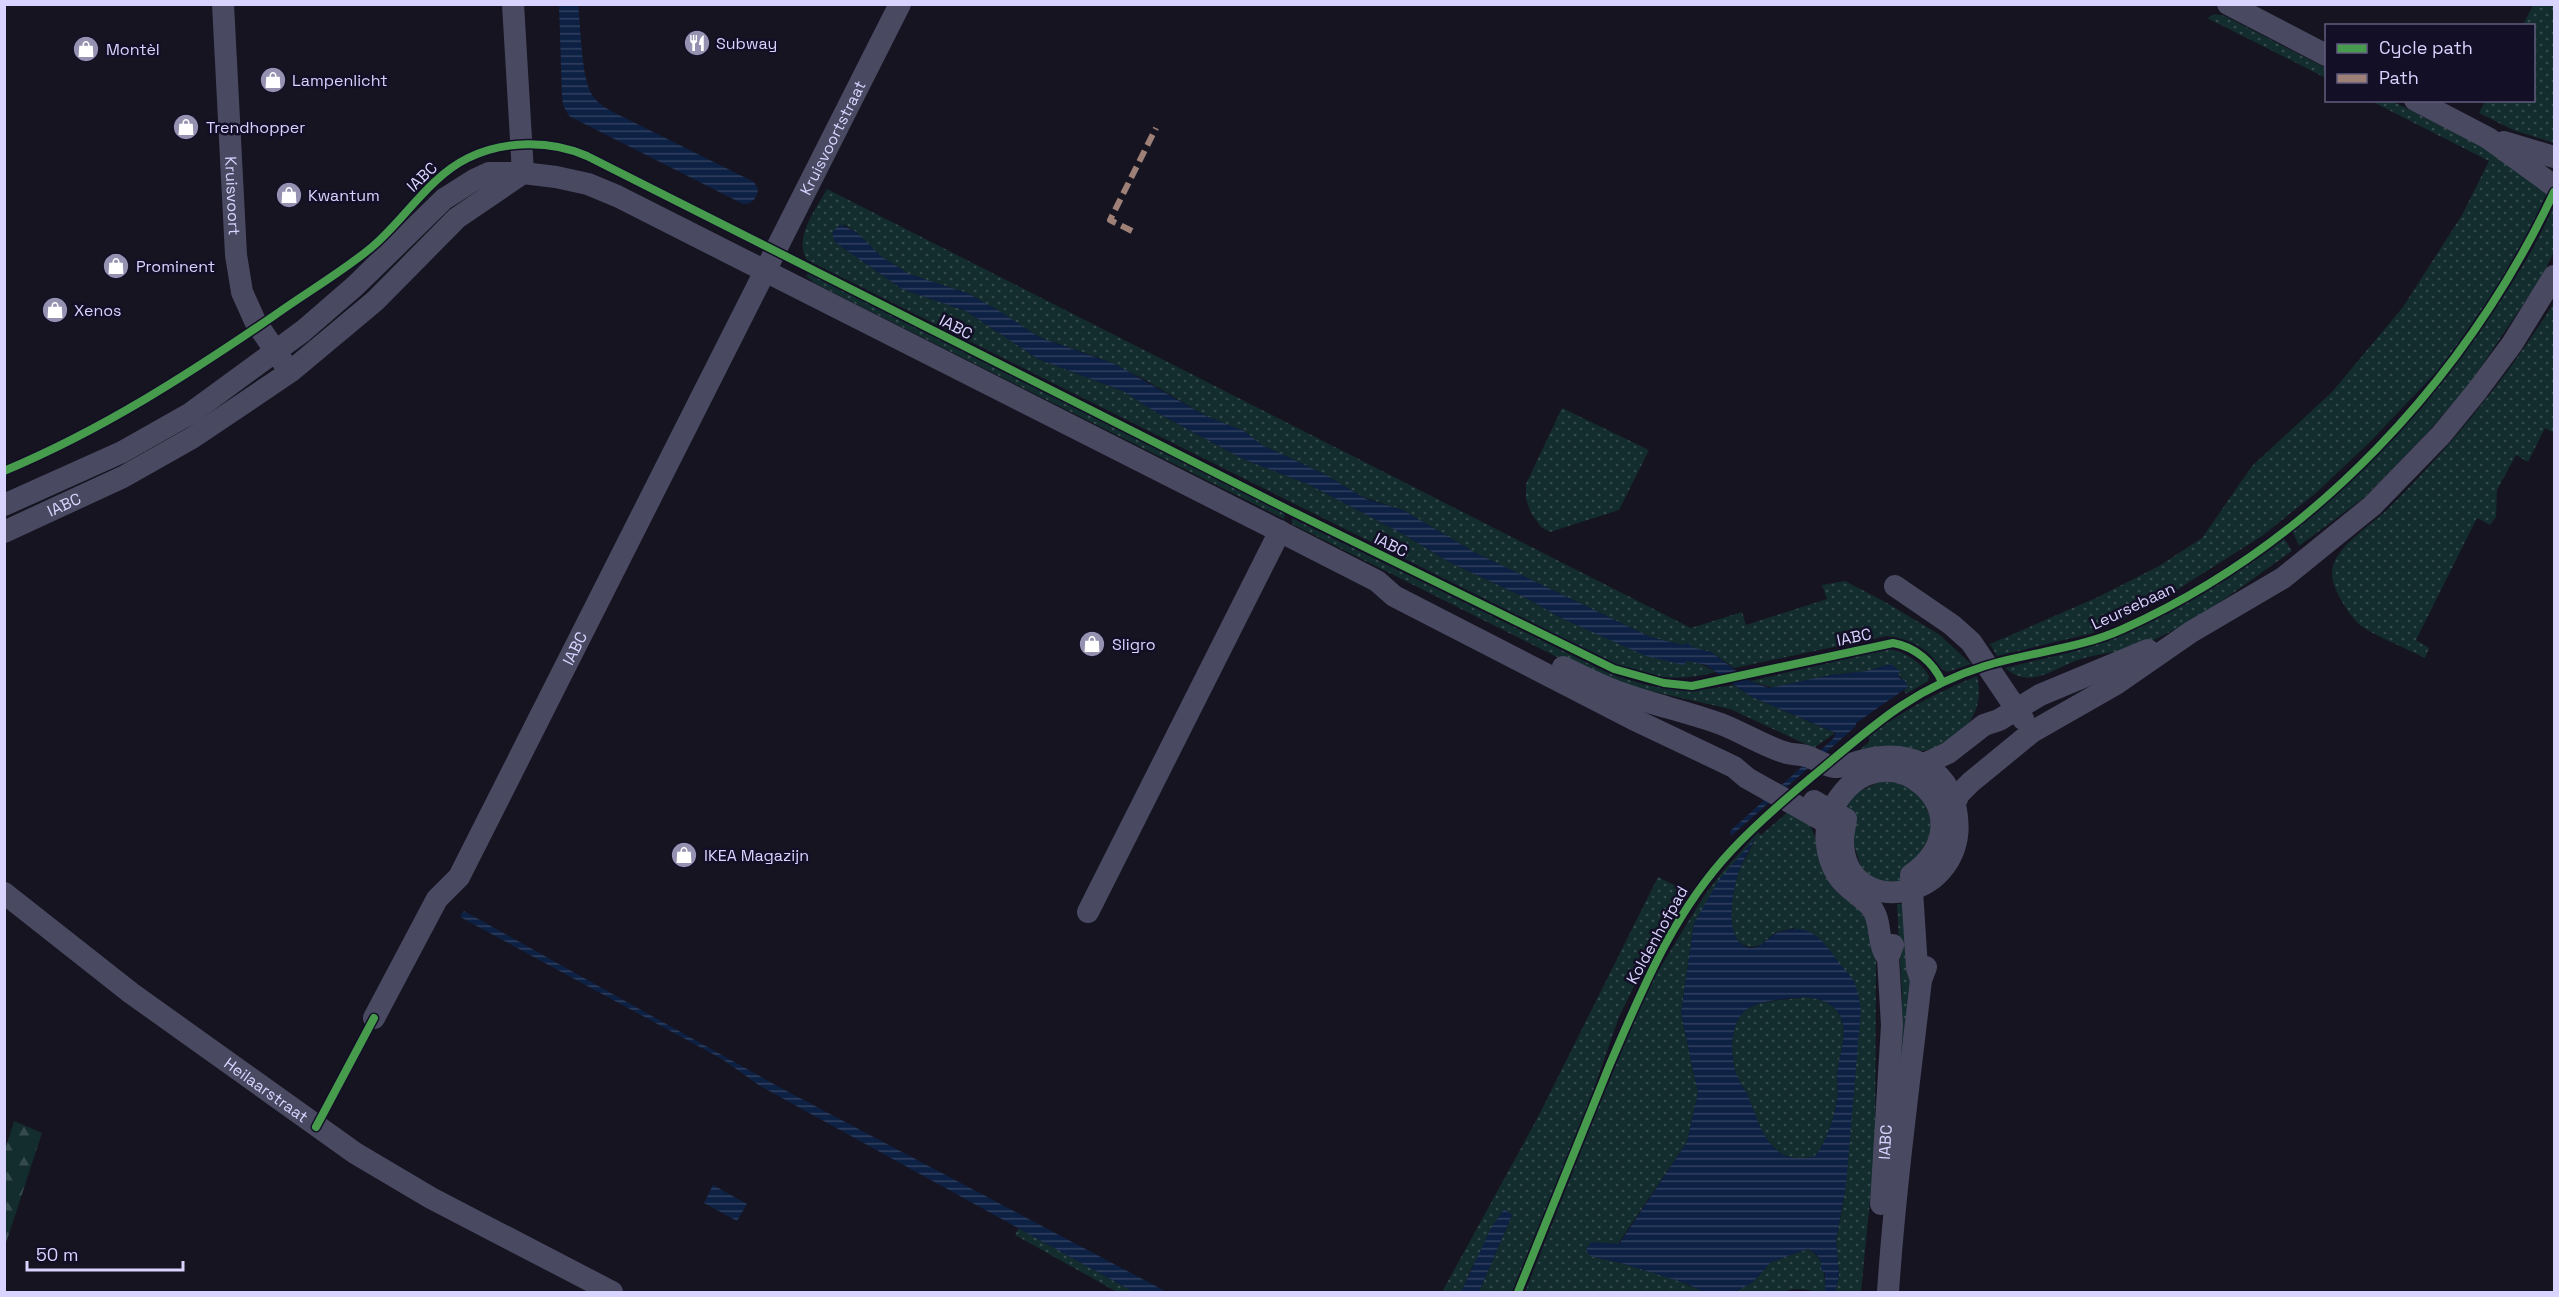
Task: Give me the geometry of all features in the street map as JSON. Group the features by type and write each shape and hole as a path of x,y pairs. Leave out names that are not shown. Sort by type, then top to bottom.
{"street":[{"name":"Kruisvoort","path":"224,4 236,255 242,292 255,321 290,372"},
{"path":"513,4 523,173"},
{"name":"Kruisvoortstraat","path":"765,271 900,4"},
{"path":"2228,4 2325,54"},
{"path":"2419,102 2488,138 2554,186"},
{"path":"2488,138 2554,157"},
{"name":"IABC","path":"4,505 122,452 191,414 276,353 330,309 431,211 458,189 489,173 523,173 556,177 588,184 765,271 1377,581 1398,586 1512,643 1620,693 1720,723 1796,758 1841,772"},
{"name":"IABC","path":"4,532 123,477 163,455 290,372 375,301 457,218 523,173"},
{"name":"IABC","path":"374,1018 437,899 459,876 765,271"},
{"path":"1955,802 1959,794 1971,782 2032,732 2116,684 2191,632 2283,578 2341,533 2394,484 2441,435 2512,344 2554,276"},
{"path":"1088,912 1280,531"},
{"name":"IABC","path":"1377,581 1394,596 1633,719 1734,766 1751,767 1772,785 1829,816"},
{"path":"1895,586 1952,625 1971,642 2008,714 2032,732"},
{"path":"1930,776 1991,733 2008,714 2066,683 2191,632"},
{"path":"1884,770 1930,776 1949,790 1955,802 1959,824 1946,865 1932,881 1919,888 1875,899 1848,864 1843,842 1846,819 1829,816 1837,800 1841,772 1884,770"},
{"path":"1919,888 1911,874 1928,861 1941,835 1942,818 1930,776"},
{"name":"IABC","path":"1888,1293 1893,1215 1921,980 1928,964 1929,931 1919,888"},
{"name":"Heilaarstraat","path":"4,893 131,993 355,1153 431,1198 612,1293"},
{"name":"IABC","path":"1875,899 1887,901 1893,949 1888,958 1892,1035 1875,1293"}],"green space":[{"path":"2533,5 2554,5 2554,143 2513,130 2479,113 2484,102 2535,102 2535,24 2524,24"},
{"path":"2215,14 2225,16 2325,67 2325,77 2207,18"},
{"path":"2373,102 2394,102 2493,152 2548,191 2529,231 2495,290 2443,365 2370,442 2317,492 2262,536 2156,603 2093,633 1997,656 1990,644 2096,598 2159,566 2202,538 2252,466 2332,392 2403,307 2462,215 2489,161"},
{"path":"827,189 1691,628 1742,612 1746,625 1827,599 1822,585 1845,581 1940,635 1971,664 1947,672 1929,653 1918,646 1899,638 1886,636 1734,668 1711,652 1650,637 1474,552 1403,510 1363,497 1324,474 1262,445 1244,431 1206,416 1142,378 1097,357 1039,337 967,293 909,274 882,257 856,232 845,225 838,226 835,242 902,289 966,311 1038,359 1123,391 1154,411 1243,459 1308,484 1405,535 1449,562 1528,599 1563,619 1601,634 1695,661 1716,672 1693,677 1669,678 1646,675 1623,668 807,260 803,251 804,233"},
{"path":"2554,205 2554,252 2541,278 2468,386 2429,431 2365,497 2299,546 2291,528 2321,505 2376,456 2427,402 2450,373 2510,286 2534,247"},
{"path":"808,273 1285,513 1284,519 814,283 806,276"},
{"path":"2554,303 2554,433 2545,428 2528,462 2516,455 2497,490 2496,517 2490,525 2477,518 2416,640 2429,648 2425,658 2372,632 2355,620 2334,586 2332,573 2334,563 2346,545 2384,513 2436,459 2498,383"},
{"path":"1562,408 1649,450 1619,510 1550,532 1541,527 1531,513 1526,499 1526,484"},
{"path":"1292,518 1606,672 1639,683 1669,689 1684,690 1734,685 1750,696 1835,733 1814,748 1730,709 1624,685 1567,662 1292,524"},
{"path":"2282,535 2292,551 2216,605 2155,640 2129,649 2081,659 2034,677 2015,675 2005,668 2084,649 2145,624 2193,597"},
{"path":"1890,649 1907,655 1917,662 1929,676 1928,681 1906,694 1904,690 1908,687 1891,664 1867,671 1831,675 1774,688 1750,681"},
{"path":"1977,676 1979,688 1975,711 1970,722 1953,738 1923,751 1856,753 1870,741 1868,737 1907,710"},
{"path":"1888,778 1919,789 1934,827 1904,885 1876,881 1862,870 1842,808 1851,795"},
{"path":"1789,811 1810,825 1819,846 1870,926 1876,960 1875,1149 1861,1292 1835,1292 1839,1276 1836,1240 1844,1198 1853,980 1842,967 1793,928 1775,933 1756,947 1743,945 1736,938 1732,917 1733,893 1740,870 1754,840 1694,923 1681,1013 1698,1093 1687,1142 1618,1244 1591,1242 1590,1256 1662,1275 1703,1292 1525,1292 1650,984 1704,896 1724,870 1758,832 1761,835"},
{"path":"1658,877 1682,889 1619,1017 1585,1114 1512,1292 1479,1292 1512,1215 1472,1267 1461,1292 1442,1292 1538,1117"},
{"path":"1897,904 1905,904 1910,986 1895,1105 1902,997"},
{"path":"1803,997 1818,999 1833,1006 1842,1020 1844,1034 1837,1071 1837,1100 1827,1135 1814,1157 1795,1158 1779,1152 1763,1133 1737,1076 1732,1039 1737,1021 1749,1008 1768,1002"},
{"path":"14,1121 42,1133 5,1246 5,1150"},
{"path":"1019,1228 1134,1292 1117,1292 1015,1235"},
{"path":"1808,1249 1821,1262 1825,1292 1799,1289 1784,1292 1735,1292 1753,1282 1771,1262"}],"water":[{"path":"559,5 578,5 587,82 590,91 601,105 754,182 758,189 754,200 743,204 569,116 563,105 562,96"},
{"path":"842,225 856,232 882,257 909,274 967,293 1039,337 1115,364 1206,416 1244,431 1262,445 1324,474 1366,499 1403,510 1474,552 1650,637 1683,645 1688,643 1692,647 1711,652 1750,681 1769,688 1831,675 1867,671 1891,664 1901,672 1898,673 1901,680 1904,679 1908,687 1856,723 1856,726 1731,836 1730,831 1833,739 1836,733 1750,696 1706,665 1688,661 1683,665 1646,656 1563,619 1528,599 1449,562 1405,535 1308,484 1243,459 1154,411 1123,391 1038,359 966,311 902,289 835,242 832,233"},
{"path":"1756,837 1736,882 1732,916 1736,937 1741,944 1754,948 1777,933 1788,930 1798,929 1814,934 1854,981 1856,987 1861,1008 1846,1185 1836,1240 1839,1276 1835,1292 1825,1292 1825,1273 1821,1270 1820,1260 1808,1249 1771,1262 1753,1282 1735,1292 1703,1292 1688,1284 1590,1256 1586,1250 1591,1242 1619,1244 1687,1142 1698,1093 1681,1013 1694,923 1719,880","holes":["1808,997 1833,1006 1842,1020 1844,1034 1837,1071 1837,1100 1827,1135 1814,1157 1795,1158 1779,1152 1763,1133 1737,1076 1732,1039 1737,1021 1749,1008 1768,1002"]},
{"path":"464,911 779,1087 1167,1292 1134,1292 760,1086 722,1059 462,918 460,916"},
{"path":"713,1185 747,1204 737,1221 704,1203"},
{"path":"1504,1209 1512,1215 1479,1292 1461,1292 1491,1228"}],"marked path":[{"path":"1132,231 1110,220 1156,128"}],"cycle path":[{"path":"4,471 76,438 144,400 337,273 372,247 429,187 454,166 482,152 497,148 512,145 543,145 587,156 1291,511 1614,669 1664,683 1692,686 1893,643 1909,648 1922,656 1934,668 1942,682"},
{"name":"Leursebaan","path":"1518,1292 1610,1064 1647,980 1692,900 1731,851 1776,807 1844,750 1918,695 1985,666 2072,646 2123,629 2192,593 2258,551 2320,503 2377,449 2429,390 2476,327 2518,261 2554,192"},
{"path":"316,1127 374,1018"}],"place":[{"name":"Subway","path":"697,43"},
{"name":"Montèl","path":"86,49"},
{"name":"Lampenlicht","path":"273,80"},
{"name":"Trendhopper","path":"186,127"},
{"name":"Kwantum","path":"289,195"},
{"name":"Prominent","path":"116,266"},
{"name":"Xenos","path":"55,310"},
{"name":"Sligro","path":"1092,644"},
{"name":"IKEA Magazijn","path":"684,855"}]}
